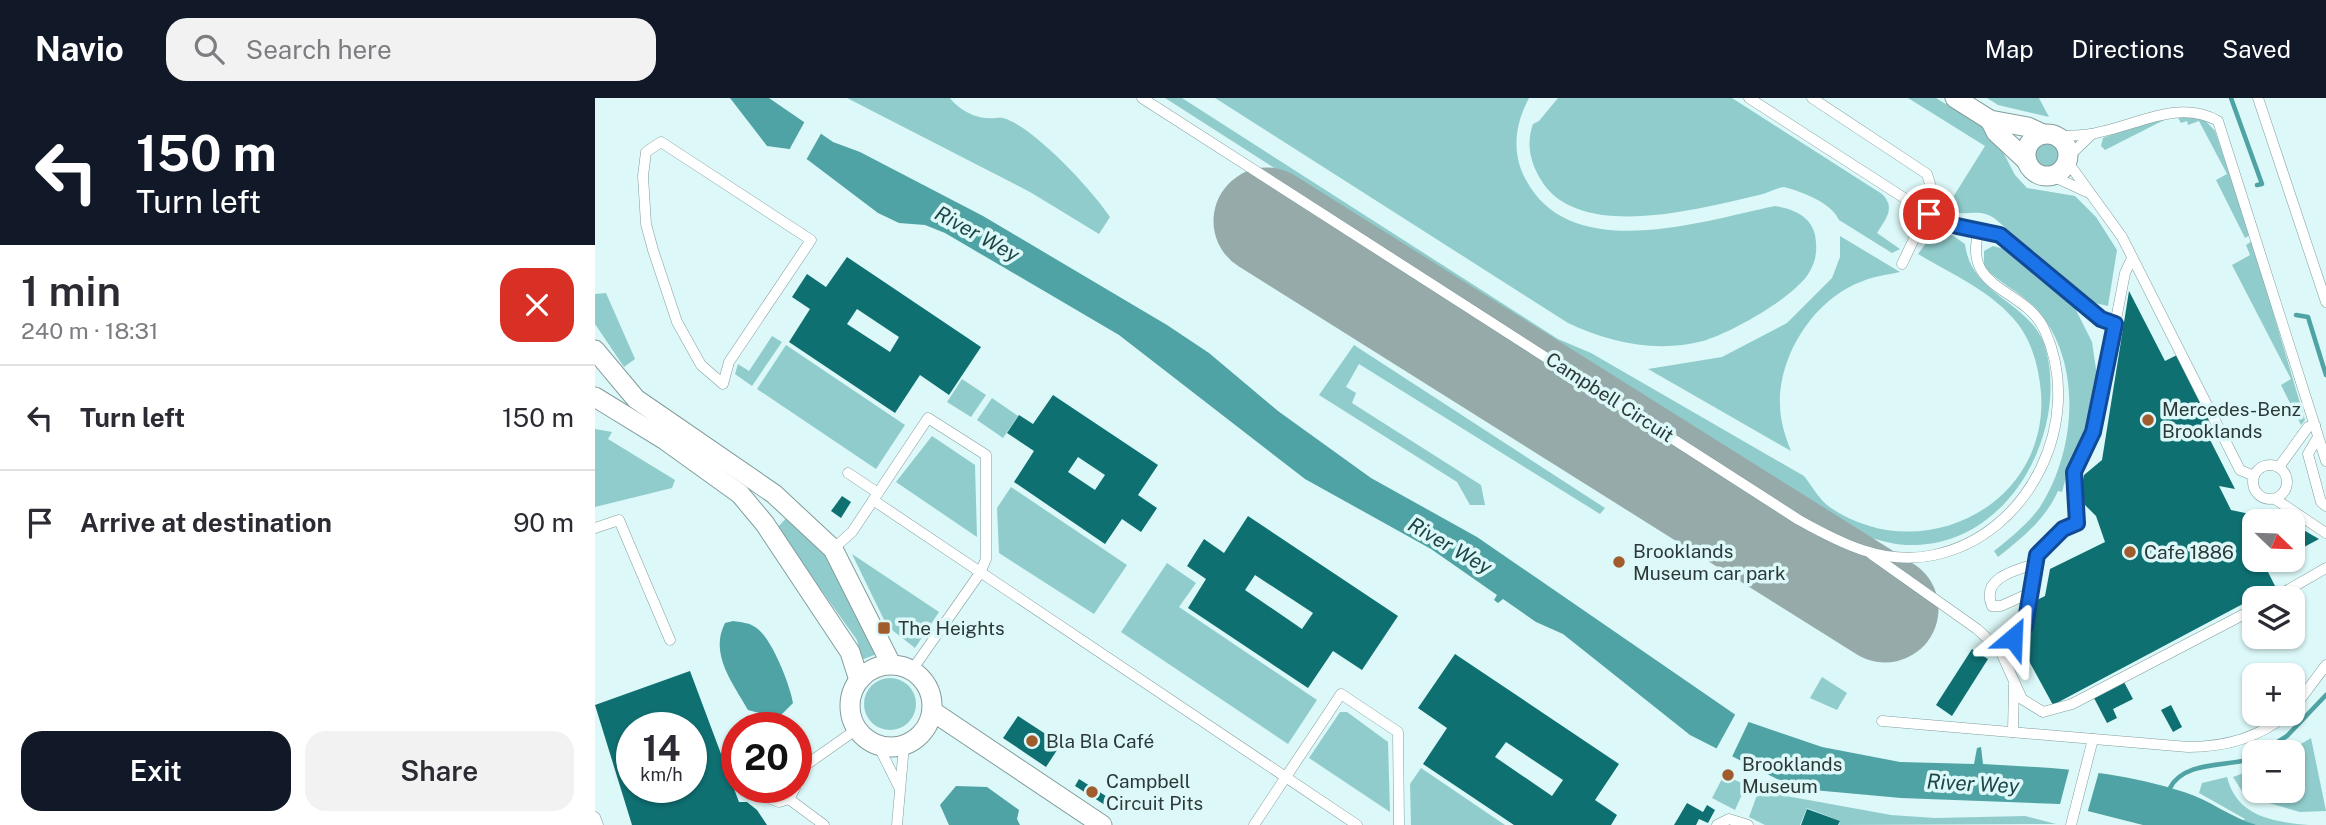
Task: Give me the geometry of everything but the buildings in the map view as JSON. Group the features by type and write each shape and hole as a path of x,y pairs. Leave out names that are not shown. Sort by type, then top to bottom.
{"street":[{"path":"1955,98 1990,120 2028,127 2051,135 2066,146 2067,159 2057,173 2050,175 2036,172 1996,132 1990,120"},
{"path":"2027,161 2028,147 2051,135"},
{"path":"595,350 636,399 774,494 833,549 891,664"},
{"path":"595,397 665,440 740,494 765,524 850,652 859,680"},
{"path":"765,524 787,506"},
{"path":"891,664 912,670 926,684 932,711 923,732 904,745 878,745 857,729 850,704 859,680 879,666 891,664"},
{"path":"932,711 1102,825"}],"lane":[{"name":"Campbell Circuit","path":"1142,98 1799,520 1842,544 1871,554 1926,557 1954,551 1978,541 2000,523 2029,489 2042,467 2060,406 2055,355 2043,327 2030,310 2000,290 1977,264 1973,249 1979,230"},
{"path":"1749,98 1929,214 1957,226 2000,235 2101,319 2115,324"},
{"path":"1812,98 1927,174 1934,198 1929,214 1902,264"},
{"path":"2258,98 2326,302"},
{"path":"2051,135 2092,134 2175,103 2194,104 2209,111 2218,121 2232,157 2326,461"},
{"path":"2092,134 2067,159 2106,211 2240,470 2254,476"},
{"path":"661,142 811,240 730,362 723,384 701,365 677,322 646,224 643,176 646,152 661,142"},
{"path":"2050,175 2091,193"},
{"path":"2000,650 2026,624 2037,555 2063,529 2077,523 2074,472 2093,432 2125,273 2132,258"},
{"path":"833,549 852,531 928,418 986,456 986,559 912,670"},
{"path":"2279,467 2308,427 2315,425"},
{"path":"2318,437 2308,454 2321,502 2326,506"},
{"path":"2276,499 2284,492 2288,482 2279,467 2267,465 2254,476 2253,487 2259,496 2276,499 2326,533"},
{"path":"849,473 876,497 979,573 1357,825"},
{"path":"595,528 619,520 670,640"},
{"path":"1871,554 1977,629 2000,650 2022,699 2043,712 2072,704 2242,615"},
{"path":"2030,593 2001,606 1992,606 1989,598 1991,588 2001,575 2035,564"},
{"path":"2295,586 2326,568"},
{"path":"2305,693 2326,665"},
{"path":"2013,732 2014,681"},
{"path":"1254,825 1341,694 1398,732 1399,825"},
{"path":"1882,721 2206,747 2244,738 2266,726"},
{"path":"812,761 857,729"},
{"path":"2072,820 2093,739"},
{"path":"878,745 901,791"},
{"path":"897,825 904,745"},
{"path":"794,803 824,825"},
{"path":"595,817 599,825"},
{"path":"1717,825 1729,819 1748,825"}],"shaded area":[{"path":"847,98 950,98 971,114 982,118 1003,118 1016,123 1061,161 1110,217 1099,234 1030,192"},
{"path":"1165,98 1182,98 1558,339 1591,353 1804,476 1831,508 1866,525 1903,532 1940,528 1973,515 2002,495 2024,467 2038,433 2041,393 2037,366 2028,340 2018,324 1997,302 1918,254 1935,231 1945,230 1965,244 1970,262 1979,276 2029,321 2046,350 2051,382 2048,415 2039,448 2024,478 2004,504 1978,525 1949,539 1903,545 1868,537 1823,519"},
{"path":"1215,98 1529,98 1518,128 1517,149 1521,170 1547,206 1574,222 1605,230 1640,230 1676,227 1775,206 1795,211 1810,223 1816,239 1815,259 1806,278 1795,289 1764,311 1715,337 1668,346 1617,341 1568,323"},
{"path":"1558,98 1732,98 1882,194 1889,209 1877,233 1900,249 1892,253 1839,220 1823,203 1784,187 1675,213 1611,216 1583,211 1559,199 1541,180 1530,153 1533,124 1539,121"},
{"path":"1908,98 1936,98 1993,133 2015,175 2027,188 2075,196 2096,217 2117,250 2108,306 2095,303 1994,218 1982,213 1945,210 1985,146"},
{"path":"1987,98 2039,98 2049,117 1998,105"},
{"path":"2175,110 2204,119 2215,131 2250,235 2245,238 2216,180 2227,174 2199,121 2188,125 2187,121 2181,123 2176,114 2105,150 2101,146 2103,138"},
{"path":"2047,140 2053,141 2061,149 2061,161 2053,169 2047,170 2041,169 2033,161 2032,155 2033,149 2041,141"},
{"path":"1840,236 1900,272 1867,279 1846,289 1815,314 1803,330 1793,348 1781,385 1781,416 1791,451 1648,369 1722,357 1787,323 1832,278 1840,257"},
{"path":"2252,241 2305,420 2301,425 2281,385 2291,379 2232,265 2250,255 2246,245"},
{"path":"1993,246 2004,249 2075,308 2092,342 2099,389 2087,436 2069,477 2066,477 2062,492 2058,491 2047,511 2032,528 1998,557 1994,551 2030,519 2052,485 2067,434 2069,408 2068,381 2052,332 2032,305 1984,267 1984,251"},
{"path":"606,293 635,359 624,367 595,324 595,294"},
{"path":"772,336 782,342 752,386 735,374 738,364 749,371"},
{"path":"786,345 905,425 876,469 757,389"},
{"path":"1354,345 1605,508 1600,514 1359,364 1346,387 1356,393 1352,403 1481,485 1485,505 1470,505 1457,482 1319,395"},
{"path":"962,379 986,395 971,417 947,402"},
{"path":"992,398 1018,416 1003,438 977,420"},
{"path":"595,429 612,432 608,439 675,480 672,488 595,507"},
{"path":"932,436 975,465 977,537 896,482"},
{"path":"1011,487 1127,565 1094,614 999,553 997,508"},
{"path":"789,515 823,551 877,654 861,660 857,640 777,528"},
{"path":"852,554 939,612 915,648 887,626"},
{"path":"1167,563 1196,583 1179,607 1317,700 1288,744 1121,632"},
{"path":"1822,677 1847,693 1837,710 1810,698"},
{"path":"890,678 909,685 916,704 909,723 890,730 871,723 864,704 871,685"},
{"path":"1340,712 1347,712 1388,742 1390,812 1309,758"},
{"path":"2311,738 2326,811 2300,812 2269,803 2305,803 2305,742"},
{"path":"1421,768 1505,825 1411,825 1410,784"},
{"path":"2242,774 2242,791 2233,777"},
{"path":"1724,775 1759,791 1891,815 1935,818 2025,816 2056,824 1839,825 1840,821 1807,808 1800,825 1765,825 1749,817 1757,795 1744,790 1735,810 1712,798"},
{"path":"2227,777 2239,801 2248,809 2270,819 2309,825 2257,825 2242,821 2245,819 2199,793 2202,783"}],"water":[{"name":"River Wey","path":"730,98 769,98 833,142 860,152 983,216 1167,325 1209,353 1278,411 1371,478 1477,537 1743,720 1822,747 1900,762 1974,764 1977,748 1981,747 1983,764 2084,771 2134,779 2194,795 2257,825 2143,825 2060,804 1901,798 1813,790 1777,779 1690,735 1563,634 1536,622 1503,599 1498,603 1494,600 1497,595 1431,549 1305,479 1119,335 945,233 925,225 899,223 878,213 808,160 789,149 767,146"},
{"path":"733,621 755,627 767,640 779,662 793,703 784,712 748,710 721,657 721,635 725,623"},
{"path":"956,786 987,787 1019,810 1017,819 1020,825 949,825 940,805"}],"pier":[{"path":"805,121 823,130 805,162 788,152"},
{"path":"1736,713 1750,719 1730,761 1714,753"},
{"path":"2070,766 2100,768 2087,814 2059,808"}],"waterway":[{"path":"2231,98 2262,184 2257,185"},
{"path":"2296,315 2308,317 2326,375"},
{"path":"2281,740 2326,695"},
{"path":"2170,788 2177,779 2196,769 2242,761"}],"runway":[{"path":"1267,221 1885,609"}],"place":[{"name":"Mercedes-Benz Brooklands","path":"2148,420"},
{"name":"Cafe 1886","path":"2130,552"},
{"name":"Brooklands Museum car park","path":"1619,562"},
{"name":"The Heights","path":"884,628"},
{"name":"Bla Bla Café","path":"1032,741"},
{"name":"Brooklands Museum","path":"1728,775"},
{"name":"Campbell Circuit Pits","path":"1092,792"}],"route":[{"path":"1929,214 1957,226 2000,235 2101,319 2115,324 2093,432 2074,472 2078,503 2077,523 2063,529 2037,555 2025,626 2013,638"}]}
